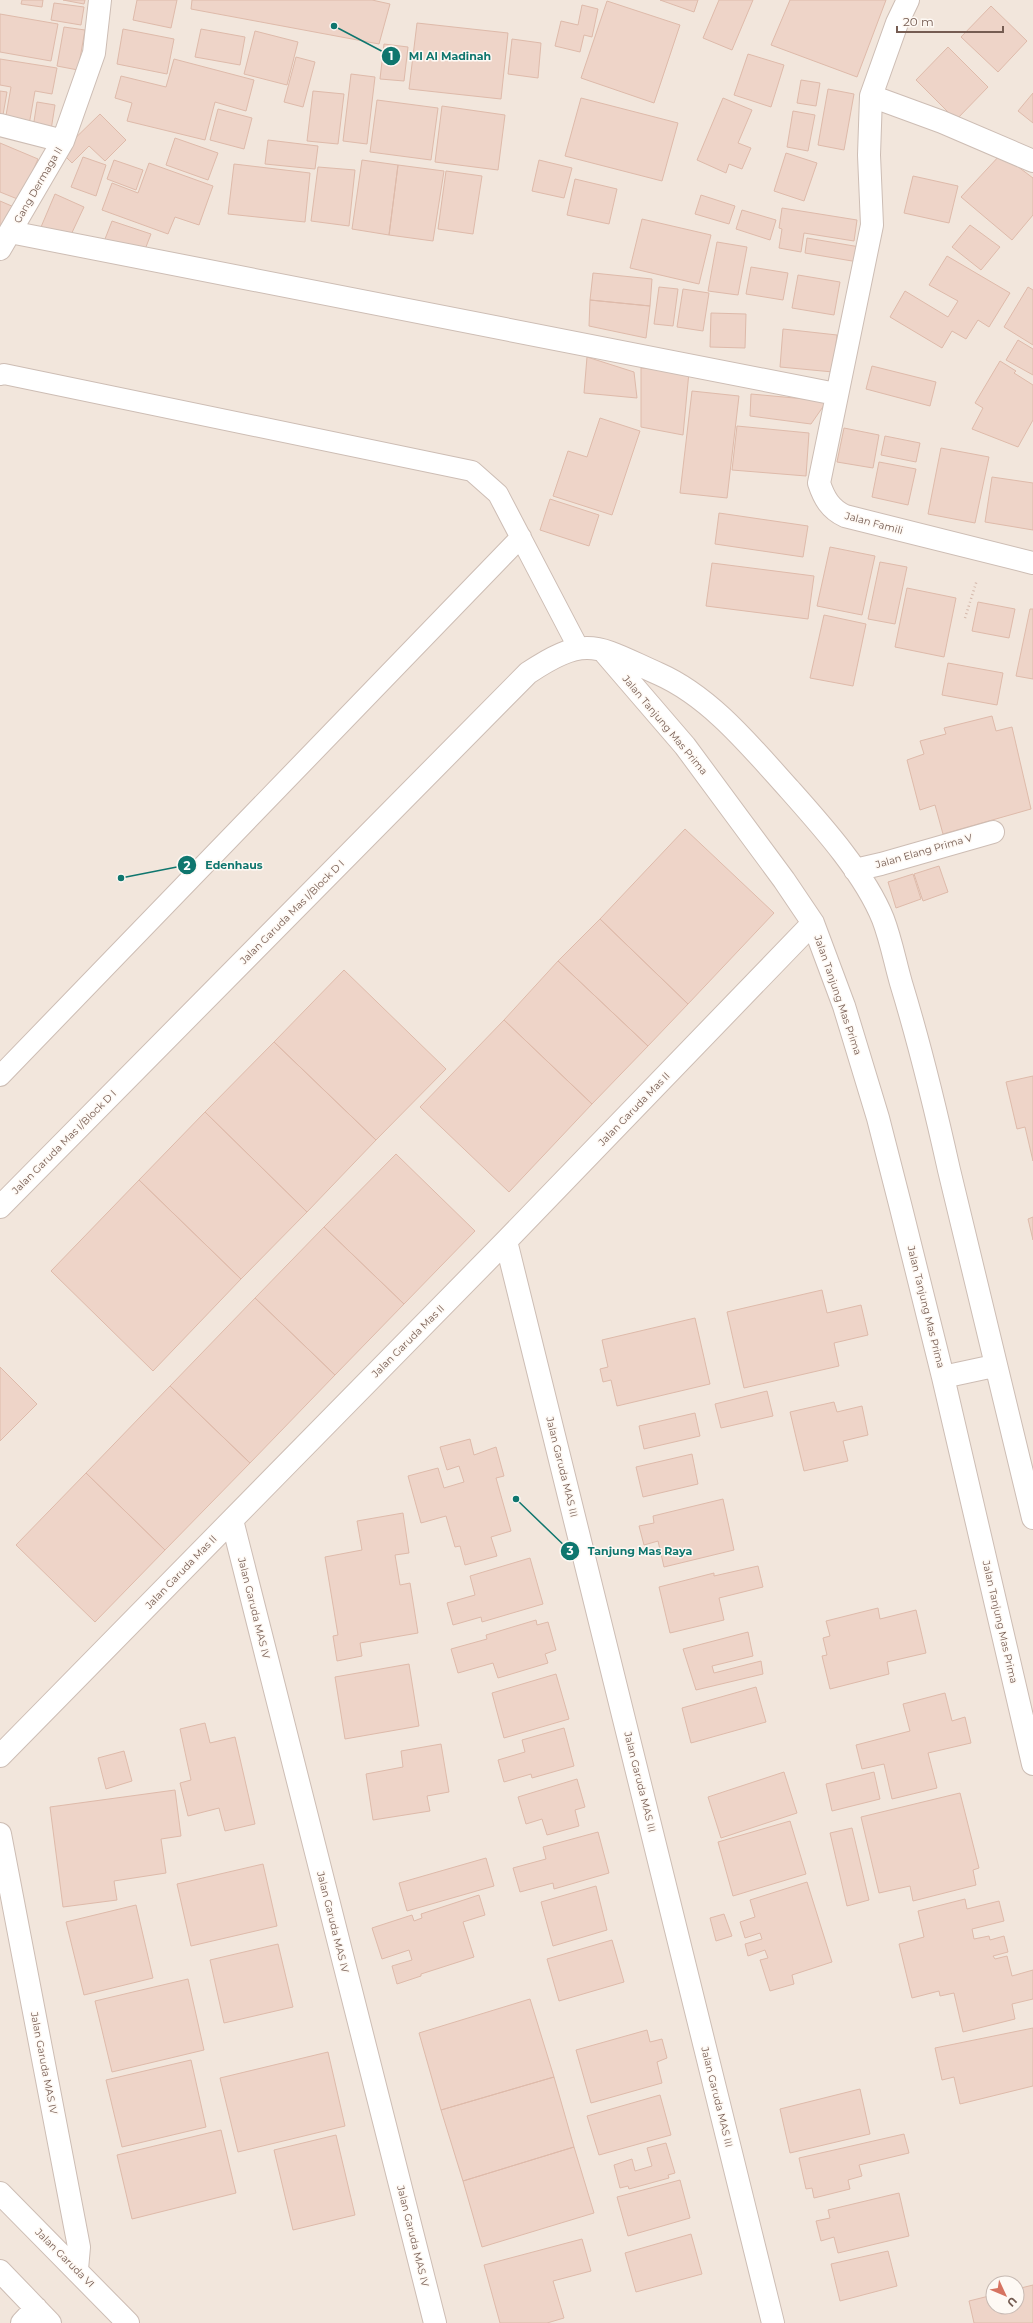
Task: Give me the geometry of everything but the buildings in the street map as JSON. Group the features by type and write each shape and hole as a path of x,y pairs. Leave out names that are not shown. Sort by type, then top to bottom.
{"street":[{"name":"Gang Dermaga II","path":"5,240 63,141 94,53 100,0"},
{"name":"Jalan Famili","path":"908,0 897,23 871,96 869,155 872,225 836,394 819,484 824,498 834,510 845,516 1033,563"},
{"path":"871,96 942,122 1033,161"},
{"path":"0,125 63,141"},
{"path":"5,240 836,394"},
{"name":"Jalan Garuda Mas I/Block D I","path":"0,1207 528,674 554,656 578,647 601,648"},
{"name":"Jalan Tanjung Mas Prima","path":"601,648 677,682 712,710 754,750 821,825 855,870 882,918 924,1059 994,1366 1033,1518"},
{"name":"Jalan Tanjung Mas Prima","path":"601,648 685,746 784,880 813,923 844,1006 878,1118 943,1377 1033,1764"},
{"name":"Jalan Elang Prima V","path":"855,870 993,832"},
{"name":"Jalan Garuda Mas II","path":"0,1756 506,1241 813,923"},
{"name":"Jalan Garuda MAS III","path":"506,1241 773,2323"},
{"path":"943,1377 994,1366"},
{"name":"Jalan Garuda MAS IV","path":"232,1520 435,2323"},
{"name":"Jalan Garuda MAS IV","path":"0,1834 79,2247 77,2269"},
{"name":"Jalan Garuda VI","path":"0,2193 77,2269 128,2323"},
{"path":"0,2271 36,2318"}],"lane":[{"path":"0,375 4,374 472,471 498,494 578,647"},
{"path":"0,1076 520,537"}],"path":[{"path":"965,618 986,551"}],"shaded area":[{"path":"0,0 1033,0 1033,2323 0,2323"}],"place":[{"name":"MI Al Madinah","path":"334,26"},
{"name":"Edenhaus","path":"121,878"},
{"name":"Tanjung Mas Raya","path":"516,1499"}]}
